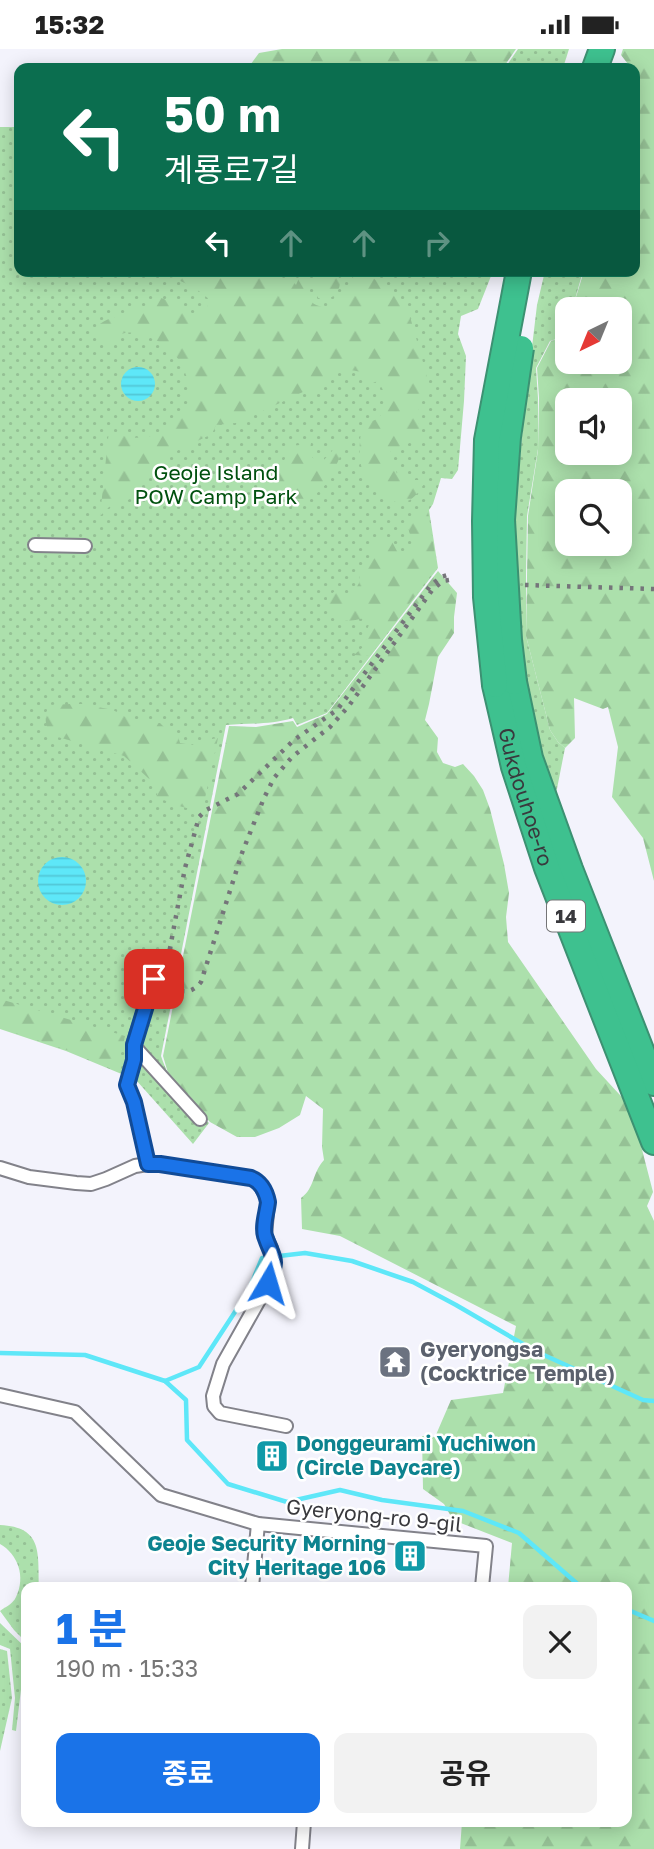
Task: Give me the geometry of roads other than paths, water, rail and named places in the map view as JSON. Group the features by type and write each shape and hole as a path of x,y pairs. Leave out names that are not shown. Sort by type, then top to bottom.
{"highway":[{"name":"14","path":"505,683 486,597 487,440 518,277"},
{"name":"14","path":"505,683 509,640 502,520 508,436 515,378 536,277"},
{"name":"Gukdouhoe-ro","path":"505,683 570,869 654,1083"},
{"name":"Gukdouhoe-ro","path":"505,683 514,767 547,868 654,1142"}],"street":[{"path":"35,545 85,546"},
{"path":"148,1164 134,1102 127,1085 134,1060 134,1045 154,979"},
{"path":"134,1045 200,1119"},
{"path":"0,1168 29,1177 91,1184 135,1166 148,1164 256,1180 267,1197 264,1229 275,1261 264,1291 223,1364 213,1402 220,1413 286,1426"},
{"name":"Gyeryong-ro 9-gil","path":"0,1395 75,1412 161,1495 258,1524 486,1546 482,1582"},
{"name":"Gyeryong-ro 9-gil","path":"252,1582 258,1524"},
{"path":"302,1849 304,1827"}],"water":[{"path":"138,367 150,372 155,384 150,396 138,401 126,396 121,384 126,372"},
{"path":"62,857 79,864 86,881 79,898 62,905 45,898 38,881 45,864"}],"waterway":[{"path":"0,1353 85,1355 165,1381 199,1367 248,1292 262,1258 305,1253 352,1261 413,1282 535,1351 643,1400 654,1401"},
{"path":"165,1381 186,1400 187,1440 228,1484 287,1502 340,1490 382,1500 463,1511 519,1533 575,1582"},
{"path":"632,1612 654,1621"}],"railway":[{"path":"449,580 433,589 348,707 330,727 292,757 274,778 242,853 201,982 191,990 176,989 165,975 185,868 199,817 206,810 238,794 294,740 337,710 430,586 441,577 451,574"},
{"path":"525,585 654,589"}],"place":[{"name":"Gyeryongsa (Cocktrice Temple)","path":"395,1362"},
{"name":"Donggeurami Yuchiwon (Circle Daycare)","path":"272,1456"},
{"name":"Geoje Security Morning City Heritage 106","path":"410,1556"}],"park label":[{"name":"Geoje Island POW Camp Park","path":"216,485"}]}
